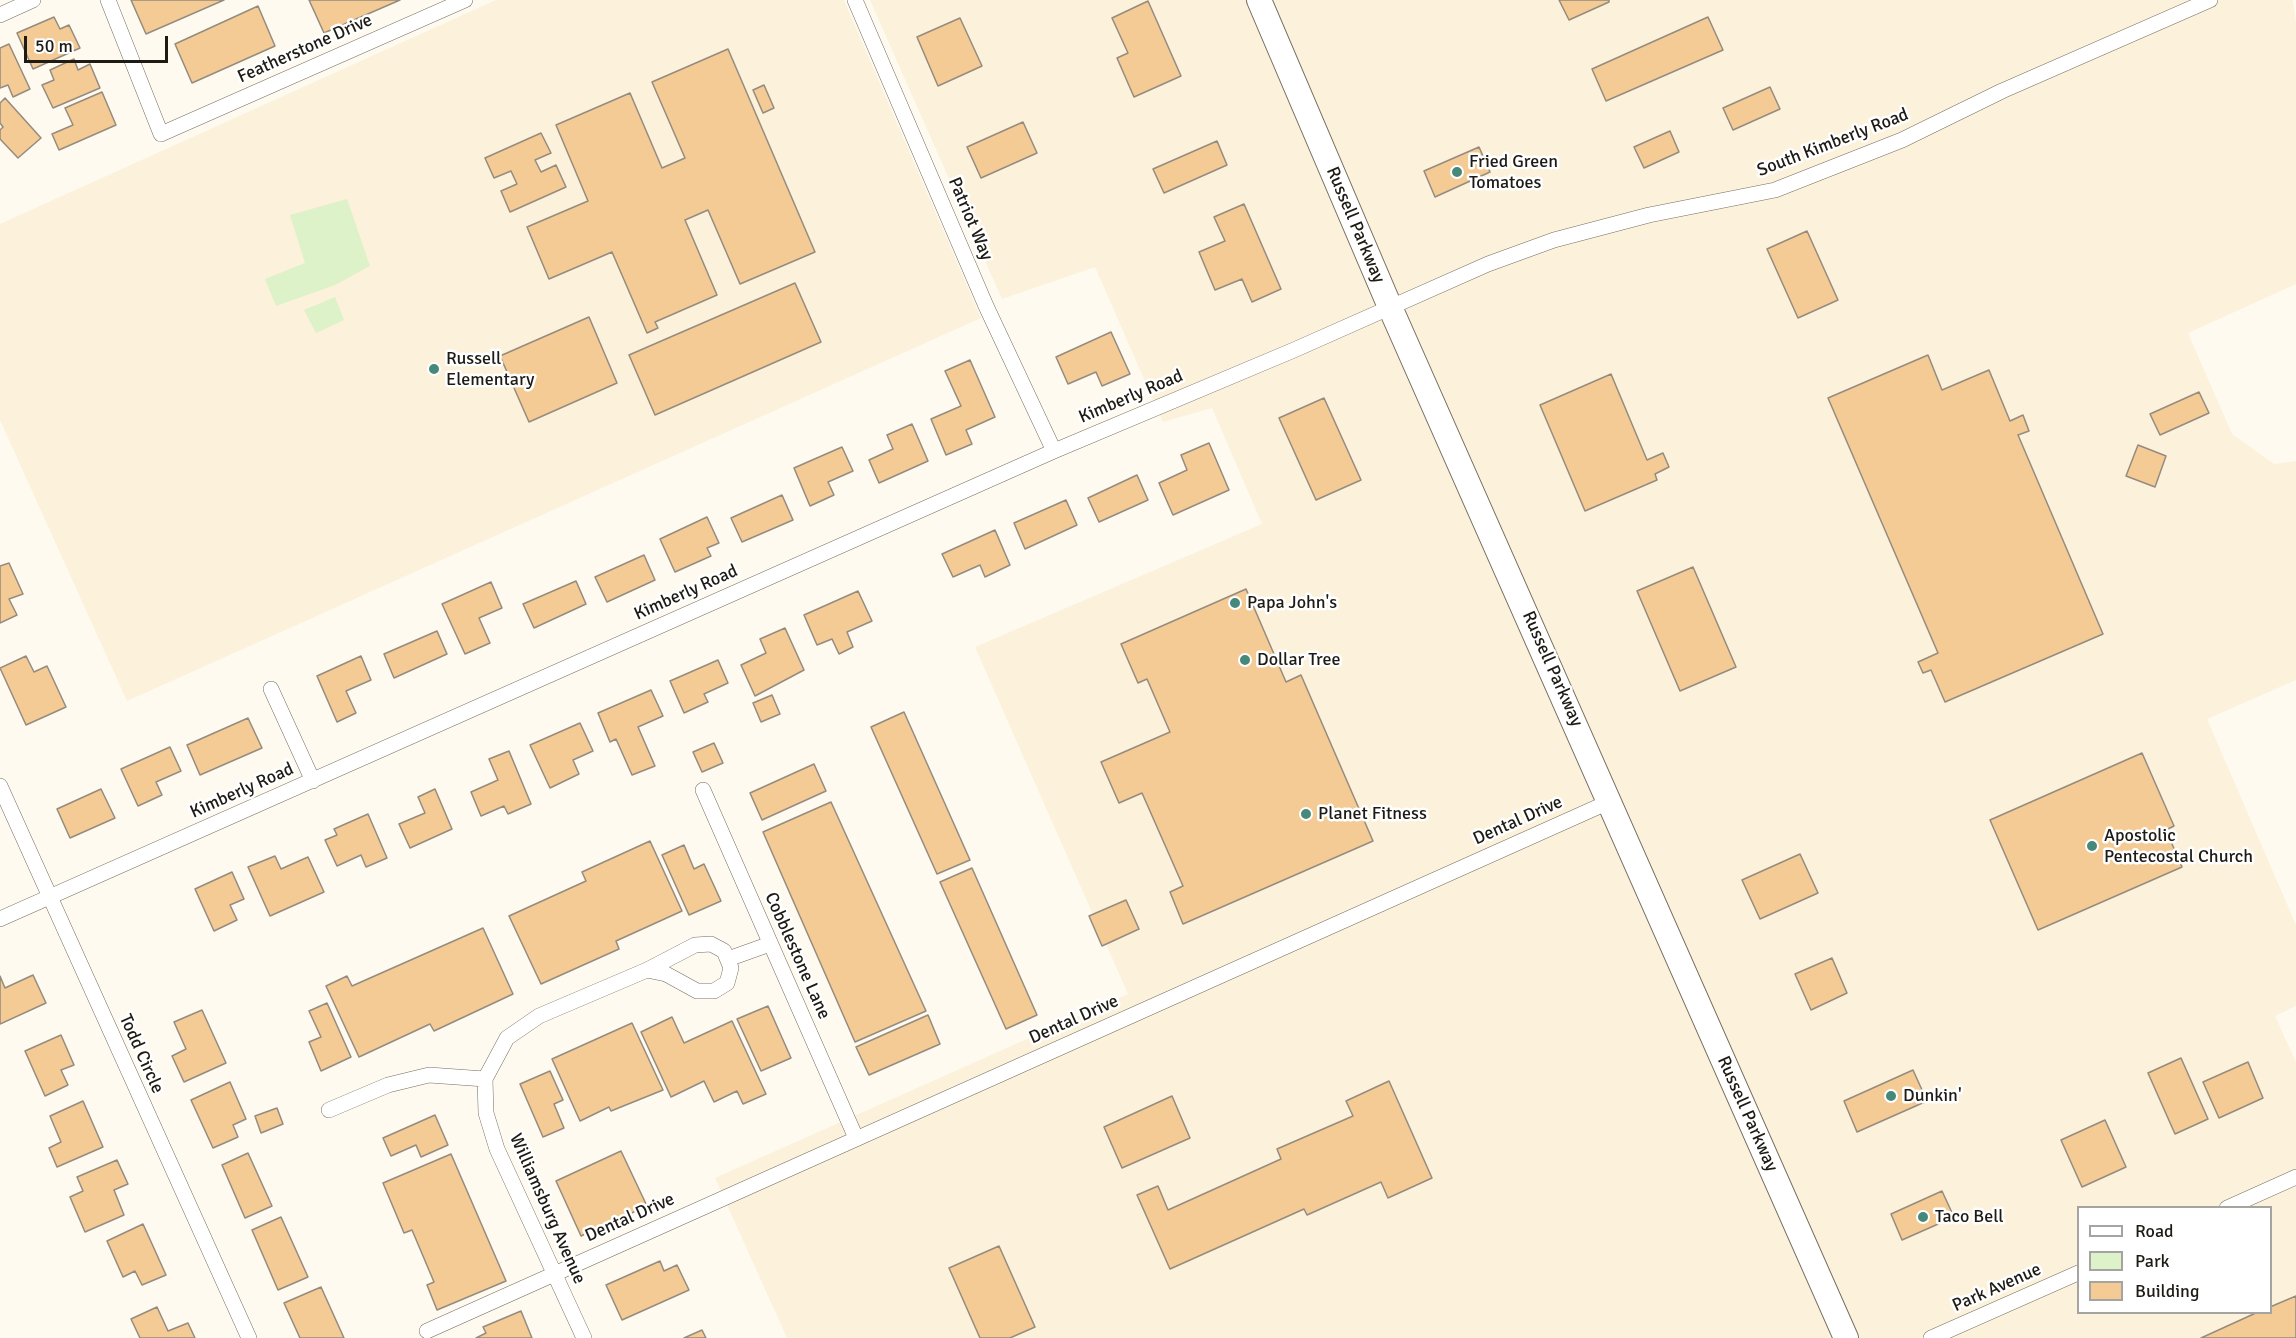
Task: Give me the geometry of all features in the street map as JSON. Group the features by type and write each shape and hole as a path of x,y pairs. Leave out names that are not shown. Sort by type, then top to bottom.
{"main road":[{"name":"Russell Parkway","path":"1259,0 1390,307 1611,801 1846,1338"}],"street":[{"path":"0,15 33,0"},
{"name":"Featherstone Drive","path":"108,0 161,134 465,0"},
{"name":"Patriot Way","path":"855,0 986,306 1054,451"},
{"name":"South Kimberly Road","path":"1390,307 1488,264 1554,240 1649,215 1786,186 1902,140 2002,91 2210,0"},
{"name":"Kimberly Road","path":"0,919 1054,451 1390,307"},
{"path":"271,689 313,781"},
{"name":"Todd Circle","path":"0,786 249,1338"},
{"name":"Cobblestone Lane","path":"703,790 856,1138"},
{"name":"Dental Drive","path":"427,1331 1611,801"},
{"path":"329,1110 388,1085 429,1075 485,1078 507,1038 539,1016 647,970 695,945 711,944 724,951 731,968 727,983 714,991 697,992 666,974 647,970"},
{"path":"728,959 770,944"},
{"name":"Williamsburg Avenue","path":"485,1078 486,1113 497,1149 584,1338"},
{"path":"2231,1206 2296,1177"},
{"name":"Park Avenue","path":"1932,1338 2077,1274"}],"shaded area":[{"name":"Russell Elementary","path":"496,0 844,0 981,318 127,701 0,420 0,224"},
{"path":"870,0 2293,0 2296,22 2296,284 2188,333 2232,434 2274,464 2296,461 2296,680 2207,719 2296,925 2296,1006 2275,1016 2296,1062 2296,1338 787,1338 715,1178 1128,994 975,647 1262,524 1212,408 1163,422 1095,267 1002,299"}],"green space":[{"path":"347,199 370,266 335,285 276,306 265,279 305,263 290,215"},
{"path":"335,297 344,320 316,333 304,310"}],"building":[{"path":"131,0 224,0 146,34"},
{"path":"309,0 400,0 324,33"},
{"path":"1559,0 1609,0 1609,2 1569,20"},
{"path":"1148,1 1181,76 1134,97 1117,58 1128,53 1112,18"},
{"path":"258,6 275,46 192,83 175,44"},
{"path":"54,17 60,29 69,25 80,48 33,69 17,33"},
{"path":"1708,17 1723,50 1606,101 1592,69"},
{"path":"960,18 982,66 938,86 917,37"},
{"path":"9,44 30,89 13,97 8,85 0,88 0,48"},
{"path":"728,49 815,252 740,284 708,210 685,220 717,295 655,322 658,328 647,333 612,252 549,279 527,227 588,201 556,125 630,93 662,168 685,158 652,82"},
{"path":"74,59 78,70 90,64 100,88 53,108 42,85 54,80 50,70"},
{"path":"764,85 774,108 763,113 753,90"},
{"path":"1770,87 1780,109 1733,130 1723,108"},
{"path":"102,92 116,125 59,150 52,134 73,125 65,108"},
{"path":"5,98 41,138 18,158 0,139 0,130 3,127 0,123 0,103"},
{"path":"1023,122 1037,153 981,178 967,147"},
{"path":"1670,131 1679,152 1644,168 1634,147"},
{"path":"541,133 551,153 535,160 541,172 556,165 566,187 510,212 501,191 517,184 511,171 494,178 485,158"},
{"path":"1217,141 1227,165 1164,193 1153,169"},
{"name":"Fried Green Tomatoes","path":"1479,147 1490,172 1435,197 1424,171"},
{"path":"1244,204 1281,289 1252,302 1242,279 1215,290 1199,252 1225,241 1214,217"},
{"path":"1807,231 1838,300 1798,318 1767,249"},
{"path":"795,283 821,342 655,415 629,355"},
{"path":"589,317 617,383 529,422 500,356"},
{"path":"1111,332 1130,374 1102,386 1096,372 1068,384 1056,357"},
{"path":"1928,355 1942,390 1989,370 2010,421 2023,415 2029,431 2018,435 2103,634 1945,702 1931,670 1923,673 1918,662 1938,653 1828,398"},
{"path":"970,360 995,417 966,430 972,444 946,455 931,419 961,406 945,371"},
{"path":"1611,374 1647,460 1663,453 1669,467 1655,474 1657,480 1585,511 1540,405"},
{"path":"2199,392 2209,413 2160,435 2150,414"},
{"path":"1324,398 1361,480 1316,500 1279,418"},
{"path":"912,424 928,461 879,483 869,460 893,449 887,435"},
{"path":"1209,443 1229,490 1173,515 1159,483 1187,470 1181,455"},
{"path":"2138,445 2166,456 2155,487 2126,476"},
{"path":"842,447 853,471 828,482 834,495 810,506 794,468"},
{"path":"1137,475 1148,500 1099,522 1088,498"},
{"path":"782,495 793,520 742,542 731,518"},
{"path":"1066,500 1077,525 1025,549 1014,523"},
{"path":"707,517 719,543 707,548 711,556 675,572 660,539"},
{"path":"995,530 1010,565 985,577 980,565 953,577 942,554"},
{"path":"644,555 655,580 607,602 595,577"},
{"path":"9,563 23,594 9,599 17,615 0,623 0,566"},
{"path":"1693,567 1736,667 1680,691 1637,591"},
{"path":"576,581 586,604 534,628 523,604"},
{"path":"491,582 502,608 479,618 490,643 465,654 442,604"},
{"path":"1246,589 1286,682 1301,675 1373,841 1183,924 1170,892 1183,886 1142,793 1119,803 1101,762 1170,732 1147,679 1138,683 1121,644"},
{"path":"858,591 872,621 847,632 853,647 839,654 832,639 817,645 804,615"},
{"path":"785,628 804,670 755,696 741,665 766,653 760,639"},
{"path":"437,631 447,654 394,678 384,654"},
{"path":"26,656 34,672 47,666 66,707 26,725 0,668"},
{"path":"361,656 371,680 346,691 356,713 337,722 317,676"},
{"path":"718,660 728,683 704,694 708,702 684,713 670,681"},
{"path":"651,690 663,716 638,727 655,766 632,775 616,739 610,742 598,713"},
{"path":"772,695 780,714 761,722 753,703"},
{"path":"904,712 970,860 937,874 871,727"},
{"path":"248,718 262,748 200,775 187,745"},
{"path":"580,723 593,751 573,760 579,774 550,788 530,745"},
{"path":"714,743 723,763 702,772 693,752"},
{"path":"170,747 181,771 156,782 162,795 138,806 121,769"},
{"path":"509,751 531,804 508,814 504,806 481,816 471,792 498,780 489,759"},
{"path":"2142,753 2174,826 2166,830 2182,867 2038,930 1990,820"},
{"path":"814,764 826,791 762,820 750,793"},
{"path":"101,789 115,818 70,838 57,809"},
{"path":"435,789 452,829 410,848 399,824 425,813 418,797"},
{"path":"831,802 926,1011 855,1042 763,832"},
{"path":"368,814 387,858 366,867 361,855 337,866 325,840 337,835 334,829"},
{"path":"650,841 682,911 616,941 619,949 541,984 509,916 586,881 582,872"},
{"path":"684,845 694,869 704,864 721,901 689,915 662,855"},
{"path":"1800,854 1818,893 1760,919 1742,880"},
{"path":"275,856 281,869 308,857 324,892 270,916 248,867"},
{"path":"972,868 1037,1015 1006,1029 940,882"},
{"path":"232,872 244,899 230,905 237,920 214,931 195,889"},
{"path":"1126,900 1139,929 1102,946 1089,916"},
{"path":"483,928 513,994 434,1031 430,1024 359,1057 326,986 347,976 352,986"},
{"path":"1832,958 1847,993 1811,1010 1795,974"},
{"path":"33,975 46,1003 0,1024 0,976 5,988"},
{"path":"327,1003 351,1057 321,1071 309,1042 321,1037 309,1011"},
{"path":"768,1006 791,1058 761,1071 737,1019"},
{"path":"202,1010 226,1063 184,1082 172,1056 186,1049 174,1022"},
{"path":"928,1015 940,1044 869,1075 856,1047"},
{"path":"672,1017 684,1043 732,1021 766,1094 743,1104 737,1091 714,1102 704,1081 671,1097 641,1032"},
{"path":"632,1023 663,1090 611,1111 609,1107 580,1121 552,1059"},
{"path":"61,1035 74,1065 61,1070 68,1085 45,1096 25,1051"},
{"path":"2181,1058 2208,1119 2175,1134 2148,1073"},
{"path":"2248,1062 2263,1098 2219,1118 2203,1082"},
{"path":"1913,1070 1927,1101 1857,1132 1844,1101"},
{"path":"550,1071 563,1100 554,1104 564,1128 543,1137 520,1084"},
{"path":"1389,1081 1432,1178 1388,1198 1381,1182 1307,1215 1304,1209 1170,1269 1137,1195 1158,1186 1168,1210 1281,1159 1277,1149 1353,1116 1346,1101"},
{"path":"230,1082 246,1119 233,1125 238,1137 213,1148 191,1100"},
{"path":"1172,1096 1190,1138 1122,1168 1104,1127"},
{"path":"83,1101 103,1147 57,1167 49,1148 61,1142 50,1116"},
{"path":"277,1108 283,1124 261,1133 255,1116"},
{"path":"435,1115 448,1145 421,1157 416,1145 391,1156 383,1138"},
{"path":"2105,1120 2126,1167 2082,1187 2061,1140"},
{"path":"621,1151 647,1206 581,1236 556,1181"},
{"path":"248,1153 272,1206 245,1218 222,1165"},
{"path":"451,1154 506,1281 437,1310 427,1285 434,1282 412,1230 404,1233 383,1183"},
{"path":"117,1160 128,1184 114,1190 124,1215 85,1232 70,1197 83,1191 77,1177"},
{"path":"1942,1191 1954,1217 1902,1240 1891,1214"},
{"path":"281,1217 308,1277 278,1290 252,1230"},
{"path":"143,1224 166,1275 142,1285 135,1271 123,1277 107,1241"},
{"path":"999,1246 1035,1327 1010,1338 980,1338 949,1268"},
{"path":"660,1261 664,1271 677,1265 689,1290 622,1320 606,1285"},
{"path":"321,1287 344,1338 300,1338 284,1303"},
{"path":"2296,1296 2296,1338 2201,1338 2254,1314 2272,1314 2272,1306"},
{"path":"157,1307 168,1331 188,1323 195,1338 140,1338 131,1319"},
{"path":"521,1311 532,1338 476,1338 486,1333 483,1327"},
{"path":"702,1330 706,1338 684,1338"}],"place":[{"name":"Fried Green Tomatoes","path":"1457,172"},
{"name":"Russell Elementary","path":"434,369"},
{"name":"Papa John's","path":"1235,603"},
{"name":"Dollar Tree","path":"1245,660"},
{"name":"Planet Fitness","path":"1306,814"},
{"name":"Apostolic Pentecostal Church","path":"2092,846"},
{"name":"Dunkin'","path":"1891,1096"},
{"name":"Taco Bell","path":"1923,1217"}]}
